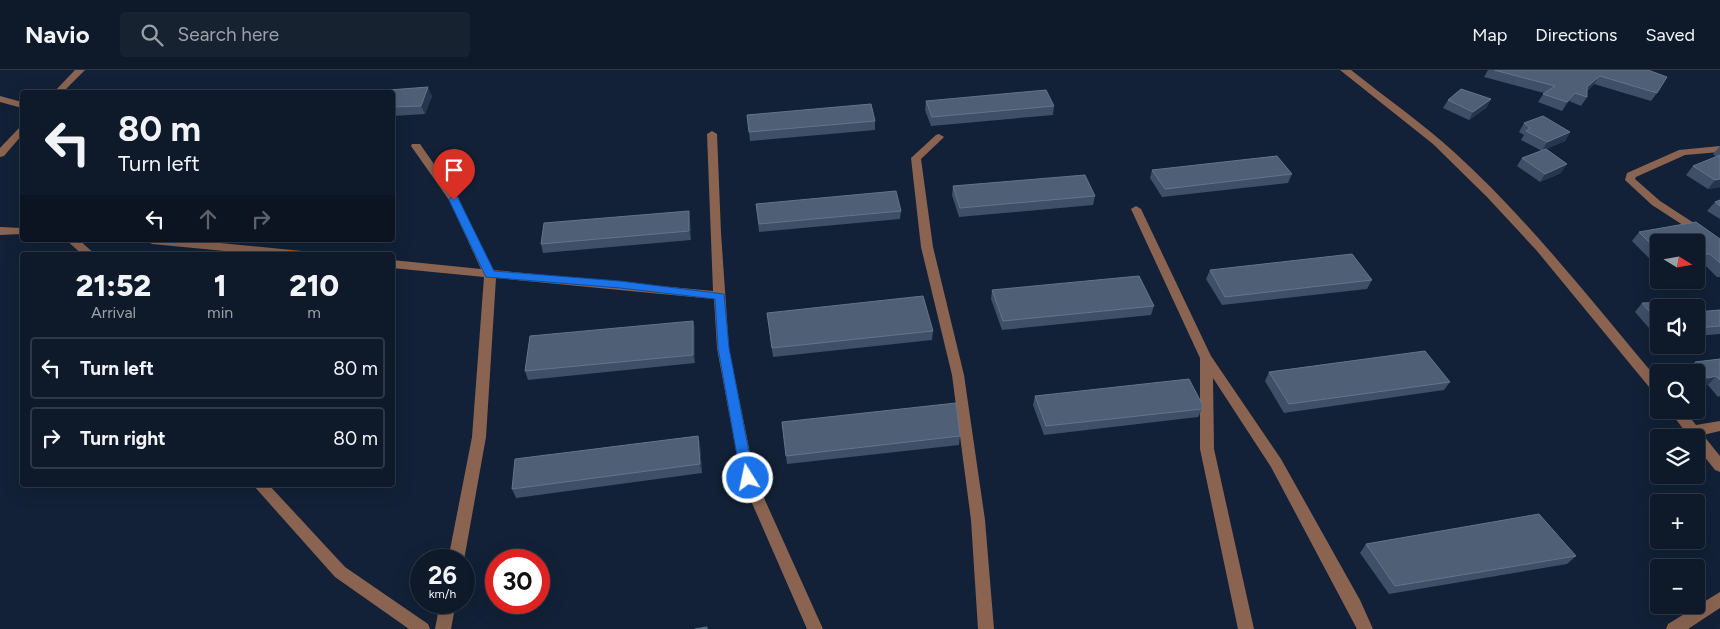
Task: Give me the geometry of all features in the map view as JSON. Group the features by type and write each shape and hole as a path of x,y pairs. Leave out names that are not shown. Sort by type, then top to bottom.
{"street":[{"path":"60,90 80,70"},
{"path":"1345,70 1421,129 1464,166 1520,224 1650,379"},
{"path":"0,99 20,104"},
{"path":"0,154 20,132"},
{"path":"712,134 724,348 748,478 815,629"},
{"path":"939,137 916,158 927,247 958,375 978,520 986,629"},
{"path":"416,146 454,200 490,275 479,437 458,549"},
{"path":"1720,149 1683,152 1631,175 1630,180 1656,203 1720,245"},
{"path":"1136,210 1206,358 1276,463 1354,605 1365,629"},
{"path":"0,231 20,231"},
{"path":"74,242 86,252"},
{"path":"172,242 272,252"},
{"path":"395,264 720,296"},
{"path":"1206,358 1207,448 1230,562 1246,629"},
{"path":"1684,419 1692,429"},
{"path":"1704,429 1720,426"},
{"path":"1705,446 1720,466"},
{"path":"262,487 340,572 422,629"},
{"path":"1674,629 1720,600"},
{"path":"443,629 446,614"}],"building":[{"path":"1494,70 1648,70 1667,77 1657,93 1600,76 1587,87 1587,97 1575,93 1567,102 1543,94 1555,86"},
{"path":"428,87 421,106 395,107 395,90 389,90"},
{"path":"1461,89 1491,99 1473,112 1448,100"},
{"path":"1046,90 1054,106 932,117 926,101"},
{"path":"871,104 875,121 749,132 747,115"},
{"path":"1543,116 1570,132 1547,142 1526,131 1530,128 1524,123"},
{"path":"1546,149 1567,164 1545,174 1522,158"},
{"path":"1720,155 1720,179 1715,180 1693,166"},
{"path":"1277,156 1292,174 1165,189 1152,170"},
{"path":"1085,175 1095,196 960,208 953,186"},
{"path":"896,191 901,211 759,224 756,204"},
{"path":"689,211 689,231 541,244 544,223"},
{"path":"1696,222 1720,239 1720,263 1710,254 1705,254 1705,234 1650,234 1650,243 1639,232"},
{"path":"1352,254 1372,280 1225,297 1210,270"},
{"path":"1139,276 1154,306 1003,321 992,290"},
{"path":"923,296 933,331 772,348 767,313"},
{"path":"1642,303 1650,303 1650,312"},
{"path":"1720,310 1720,326 1705,327 1705,311"},
{"path":"693,321 693,355 525,371 530,336"},
{"path":"1425,351 1450,382 1289,404 1269,372"},
{"path":"1720,359 1720,380 1716,376 1708,378 1705,374 1705,364 1697,364 1695,362"},
{"path":"1189,379 1202,404 1202,409 1046,426 1035,396"},
{"path":"956,403 960,436 786,456 782,422"},
{"path":"698,436 700,464 512,489 515,459"},
{"path":"1539,514 1576,556 1395,586 1366,544"}],"route":[{"path":"454,200 490,275 620,285 720,296 724,348 748,478"}]}
